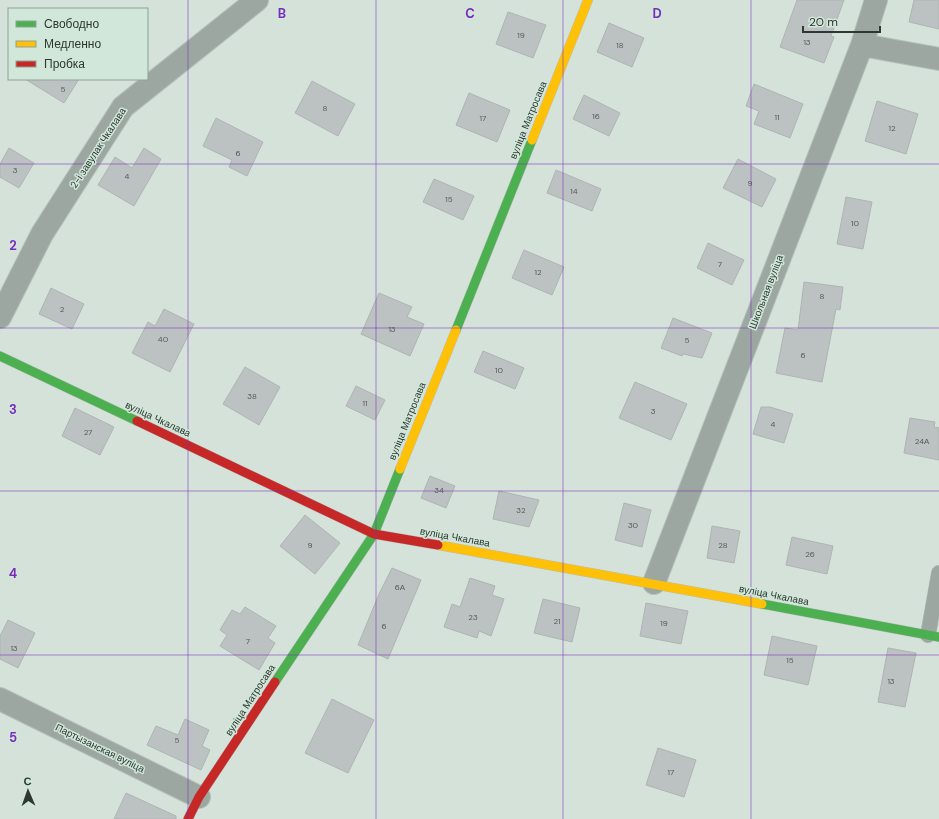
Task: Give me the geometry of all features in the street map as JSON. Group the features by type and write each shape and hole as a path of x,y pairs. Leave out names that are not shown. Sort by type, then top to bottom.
{"street":[{"name":"2-і завулак Чкалава","path":"0,317 42,234 123,107 257,0"},
{"name":"вуліца Матросава","path":"188,819 199,797 374,534 588,0"},
{"name":"Школьная вуліца","path":"654,583 862,44 876,0"},
{"path":"862,44 939,58"},
{"name":"вуліца Чкалава","path":"0,356 374,534 654,583 933,636"},
{"name":"Партызанская вуліца","path":"0,699 199,797"}],"lane":[{"path":"933,636 939,573"}],"building":[{"path":"797,0 844,0 831,36 834,37 824,63 780,47"},
{"path":"914,0 939,0 939,29 909,22"},
{"path":"508,12 546,25 533,58 496,44"},
{"path":"609,23 644,38 632,67 597,52"},
{"path":"27,80 78,80 64,103"},
{"path":"312,81 355,104 338,136 295,113"},
{"path":"754,84 803,104 790,138 754,124 759,111 746,106"},
{"path":"469,93 510,110 497,142 456,125"},
{"path":"584,95 620,113 609,136 573,119"},
{"path":"877,101 918,114 906,154 865,141"},
{"path":"216,118 263,142 247,176 229,167 232,160 203,146"},
{"path":"9,148 34,163 19,188 0,177 0,164"},
{"path":"144,148 161,159 134,206 98,185 115,157 132,168"},
{"path":"738,159 776,179 762,207 723,188"},
{"path":"556,170 601,189 592,211 547,193"},
{"path":"434,179 474,196 463,220 423,202"},
{"path":"846,197 872,202 863,249 837,244"},
{"path":"708,243 744,260 732,285 697,268"},
{"path":"524,250 564,267 552,295 512,278"},
{"path":"804,282 843,287 840,310 836,309 822,382 776,373 785,328 798,330"},
{"path":"51,288 84,304 72,329 39,314"},
{"path":"379,293 412,307 407,317 424,324 410,356 361,334"},
{"path":"164,309 194,324 170,372 132,353 148,322 155,326"},
{"path":"673,318 712,333 702,358 683,354 682,356 661,348"},
{"path":"483,351 524,368 515,389 474,372"},
{"path":"245,367 280,387 259,425 223,404"},
{"path":"635,382 687,404 671,440 619,418"},
{"path":"356,386 385,400 375,420 346,406"},
{"path":"761,407 770,407 793,414 784,443 753,434"},
{"path":"75,408 114,427 100,455 62,436"},
{"path":"910,418 935,422 934,427 939,428 939,460 904,453"},
{"path":"430,476 455,486 446,508 421,498"},
{"path":"499,491 539,500 529,527 493,519"},
{"path":"624,503 651,510 642,547 615,540"},
{"path":"305,515 340,543 315,574 280,546"},
{"path":"712,526 740,531 734,563 707,558"},
{"path":"792,537 833,546 827,574 786,565"},
{"path":"392,568 421,580 388,659 358,645 379,594"},
{"path":"470,578 495,586 492,595 504,599 491,636 479,631 477,638 444,627 452,604 460,607"},
{"path":"543,599 580,608 572,642 534,633"},
{"path":"646,603 688,611 681,644 640,636"},
{"path":"245,607 276,626 268,638 275,643 259,670 220,646 227,635 220,630 232,610 240,614"},
{"path":"8,620 35,633 18,668 0,659 0,636"},
{"path":"772,636 817,646 808,685 764,675"},
{"path":"888,648 916,653 905,707 878,702"},
{"path":"332,699 374,720 348,773 305,753"},
{"path":"185,719 209,730 202,746 210,750 201,770 147,745 156,726 178,735"},
{"path":"658,748 696,760 684,797 646,785"},
{"path":"126,793 176,816 176,819 114,819"}],"traffic: fast":[{"path":"456,330 532,140"},
{"path":"0,356 137,421"},
{"path":"275,682 374,534 400,469"},
{"path":"762,604 939,637"}],"traffic: slow":[{"path":"532,140 588,0"},
{"path":"400,469 456,330"},
{"path":"438,545 762,604"}],"traffic: jam":[{"path":"137,421 374,534 438,545"},
{"path":"188,819 199,797 275,682"}]}
